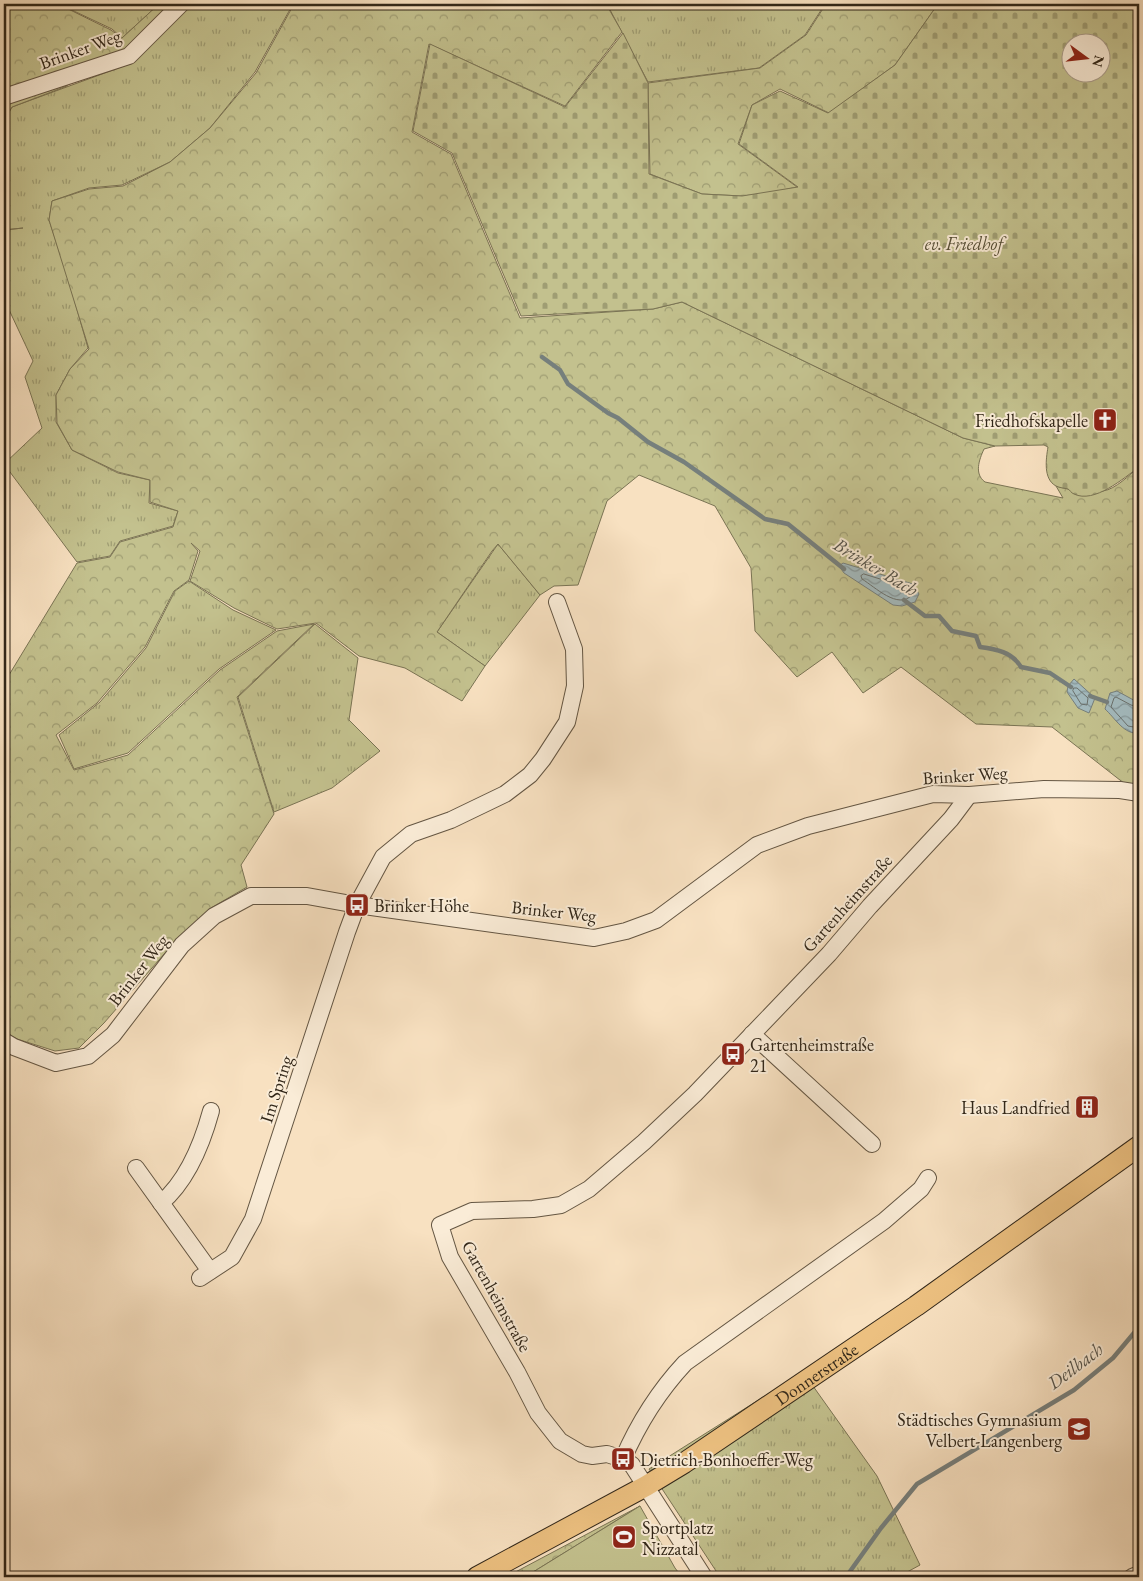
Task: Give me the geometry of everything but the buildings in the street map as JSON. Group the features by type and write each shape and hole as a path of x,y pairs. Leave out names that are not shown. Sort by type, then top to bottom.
{"main road":[{"name":"Donnerstraße","path":"477,1577 646,1486 684,1462 916,1306 1139,1146"}],"street":[{"name":"Brinker Weg","path":"4,97 129,56 181,4"},
{"path":"357,905 383,858 411,834 451,820 505,794 530,775 543,759 567,722 575,686 574,649 557,602"},
{"name":"Brinker Weg","path":"4,1041 14,1047 56,1063 88,1056 113,1035 182,945 214,916 251,896 307,896 357,905 594,938 656,920 757,845 808,826 933,794 969,795 1044,789 1120,790 1139,793"},
{"name":"Gartenheimstraße","path":"623,1459 607,1454 592,1456 582,1454 560,1441 538,1413 517,1372 450,1257 440,1225 472,1211 533,1210 562,1205 589,1189 644,1142 695,1094 829,954 870,906 951,819 969,795"},
{"name":"Im Spring","path":"136,1168 161,1202 205,1274 232,1257 253,1219 357,905"},
{"path":"752,1034 872,1144"},
{"path":"161,1202 174,1192 202,1142 211,1111"},
{"path":"704,1577 632,1465 623,1459 634,1435 663,1388 685,1362 884,1221 921,1189 928,1178"},
{"path":"1132,1577 1139,1574"}],"green space":[{"path":"4,4 58,4 111,30 122,38 159,4 175,4 130,53 71,72 67,86 12,107 4,120"},
{"path":"59,4 159,4 122,38 112,29"},
{"path":"187,4 293,4 255,72 210,128 170,162 122,185 89,188 52,201 49,220 88,348 70,369 56,395 56,422 72,450 118,473 150,480 149,503 178,511 173,526 120,541 110,556 77,562 4,464 42,428 25,377 33,361 4,299 4,122 12,107 132,63"},
{"path":"294,4 606,4 622,32 565,106 429,44 412,132 451,154 520,318 653,309 682,302 963,438 995,446 984,449 979,462 980,475 985,482 1063,498 1056,486 1086,492 1108,490 1139,467 1139,787 1125,784 1052,727 976,724 901,667 863,693 832,652 797,677 755,631 751,568 715,506 639,475 607,501 578,585 554,586 540,595 498,544 492,551 437,632 485,666 462,701 405,668 359,656 316,623 277,629 234,608 190,581 200,551 191,543 198,551 189,580 174,591 145,647 97,703 56,735 74,770 128,755 220,670 277,631 314,624 237,697 274,814 241,865 247,887 211,908 179,937 104,1023 79,1048 55,1051 17,1039 4,1032 4,673 9,675 77,563 110,557 120,542 173,527 178,511 150,502 150,480 118,472 72,450 57,423 56,395 70,369 89,349 49,220 52,201 89,189 123,186 170,162 210,128 256,73"},
{"path":"607,4 825,4 805,35 759,68 648,82"},
{"path":"826,4 938,4 895,65 829,113 780,89 752,105 738,144 797,187 742,196 702,194 650,174 648,83 760,68 806,35"},
{"name":"ev. Friedhof","path":"938,4 1139,4 1139,467 1099,493 1090,496 1074,494 1068,489 1056,486 1049,479 1046,468 1048,447 1044,445 995,446 963,438 682,302 653,309 521,316 452,153 413,131 430,44 565,107 623,33 648,83 649,174 702,194 742,196 798,187 739,144 752,105 780,91 828,113 895,65"},
{"path":"498,544 540,595 485,666 437,632"},
{"path":"189,581 233,610 276,630 219,669 128,753 74,769 59,735 100,702 146,648 175,591"},
{"path":"315,624 358,658 349,720 380,751 332,788 274,812 238,697"},
{"path":"803,1372 877,1476 920,1565 898,1577 720,1577 649,1469"},
{"path":"640,1506 525,1577 506,1577"},
{"name":"Sportplatz Nizzatal","path":"640,1506 682,1577 525,1577"}],"water":[{"path":"843,563 913,584 919,594 915,602 902,606 893,605 844,573 839,566"},
{"path":"1074,679 1095,698 1089,713 1078,708 1067,692 1068,686"},
{"path":"1117,691 1139,703 1139,733 1124,729 1105,709 1110,693"}],"waterway":[{"name":"Brinker Bach","path":"542,357 560,370 568,384 618,418 648,442 684,462 765,519 788,524 844,569"},
{"name":"Brinker Bach","path":"904,600 925,616 939,616 952,631 976,636 980,647 1003,652 1013,658 1021,667 1050,673 1071,687"},
{"name":"Brinker Bach","path":"1090,696 1107,702"},
{"name":"Deilbach","path":"846,1577 881,1528 917,1484 1074,1390 1113,1358 1139,1327"}],"place":[{"name":"Friedhofskapelle","path":"1105,420"},
{"name":"Brinker Höhe","path":"357,905"},
{"name":"Gartenheimstraße 21","path":"733,1054"},
{"name":"Haus Landfried","path":"1087,1107"},
{"name":"Städtisches Gymnasium Velbert-Langenberg","path":"1079,1429"},
{"name":"Dietrich-Bonhoeffer-Weg","path":"623,1459"},
{"name":"Sportplatz Nizzatal","path":"624,1537"}]}
